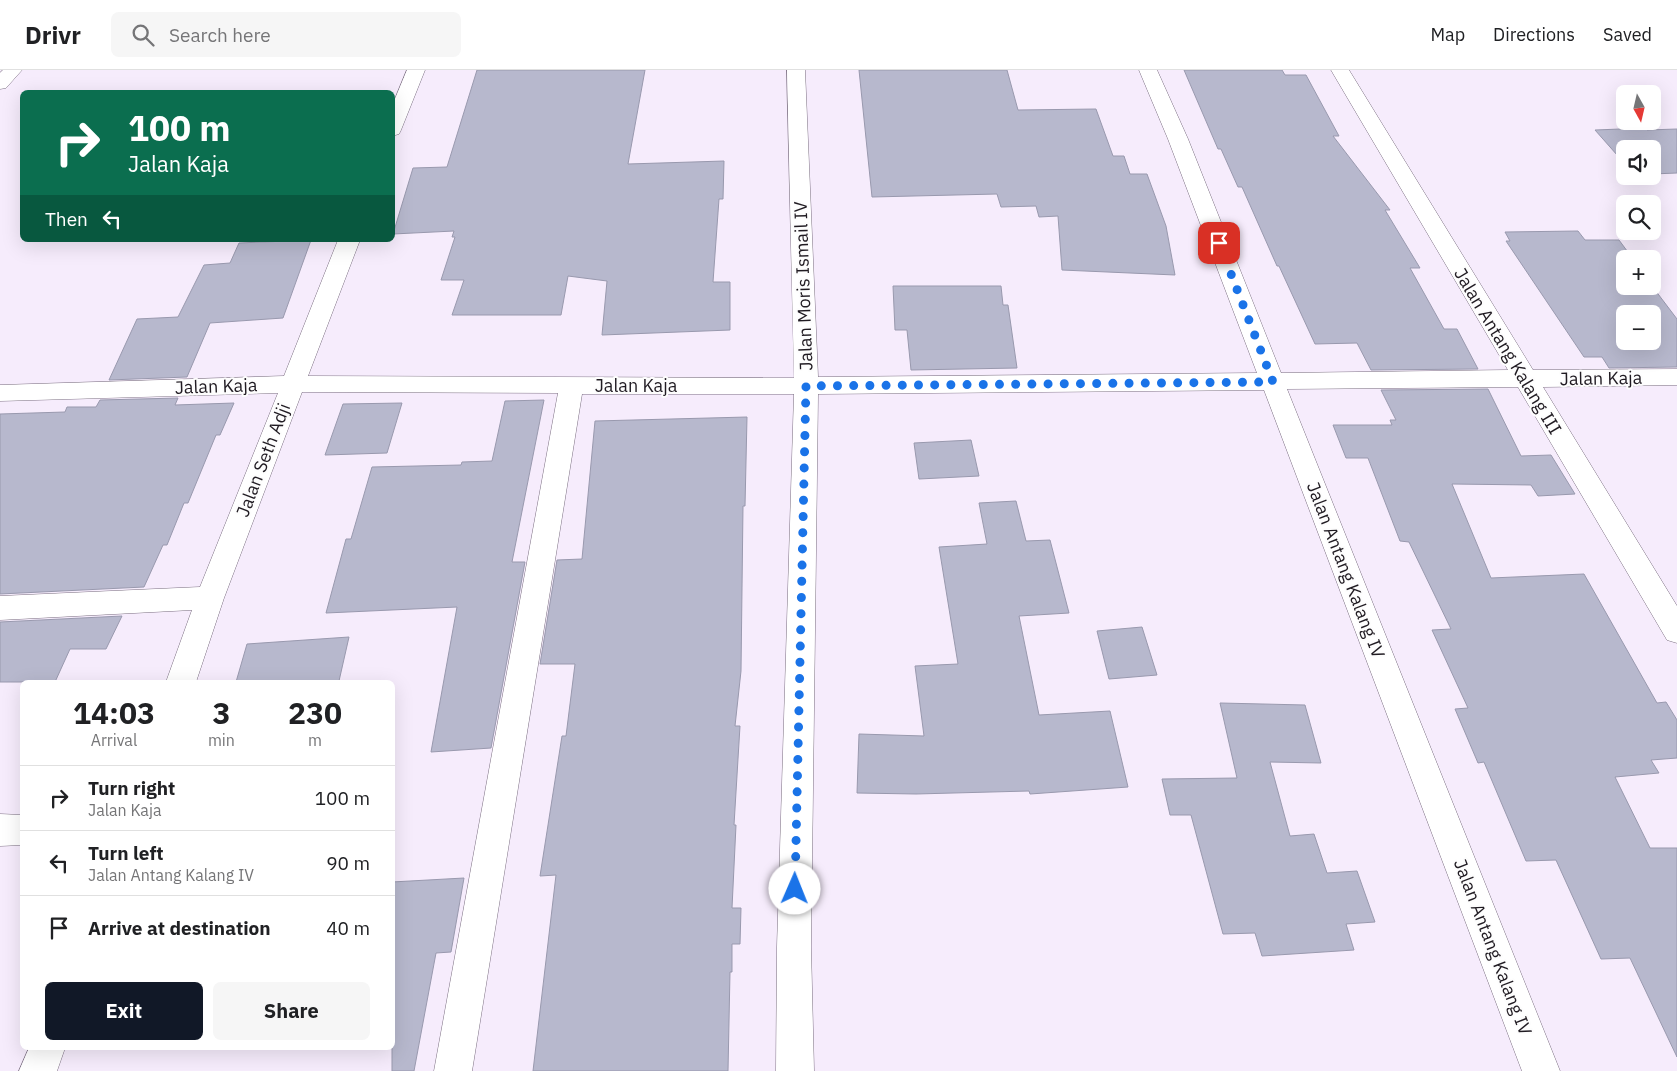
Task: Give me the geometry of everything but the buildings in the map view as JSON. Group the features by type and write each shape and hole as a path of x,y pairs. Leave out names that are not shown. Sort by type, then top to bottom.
{"street":[{"path":"0,84 12,70"},
{"path":"395,122 416,70"},
{"name":"Jalan Moris Ismail IV","path":"795,1071 794,947 806,386 796,70"},
{"name":"Jalan Antang Kalang IV","path":"1148,70 1178,139 1541,1071"},
{"name":"Jalan Antang Kalang III","path":"1340,70 1677,631"},
{"name":"Jalan Seth Adji","path":"182,680 210,598 348,242"},
{"name":"Jalan Kaja","path":"0,393 293,384 806,386 1677,377"},
{"path":"453,1071 571,385"},
{"path":"0,608 210,598"},
{"path":"0,830 20,830"},
{"path":"38,1071 46,1050"}],"route":[{"path":"795,889 806,386 1273,382 1219,243"}]}
